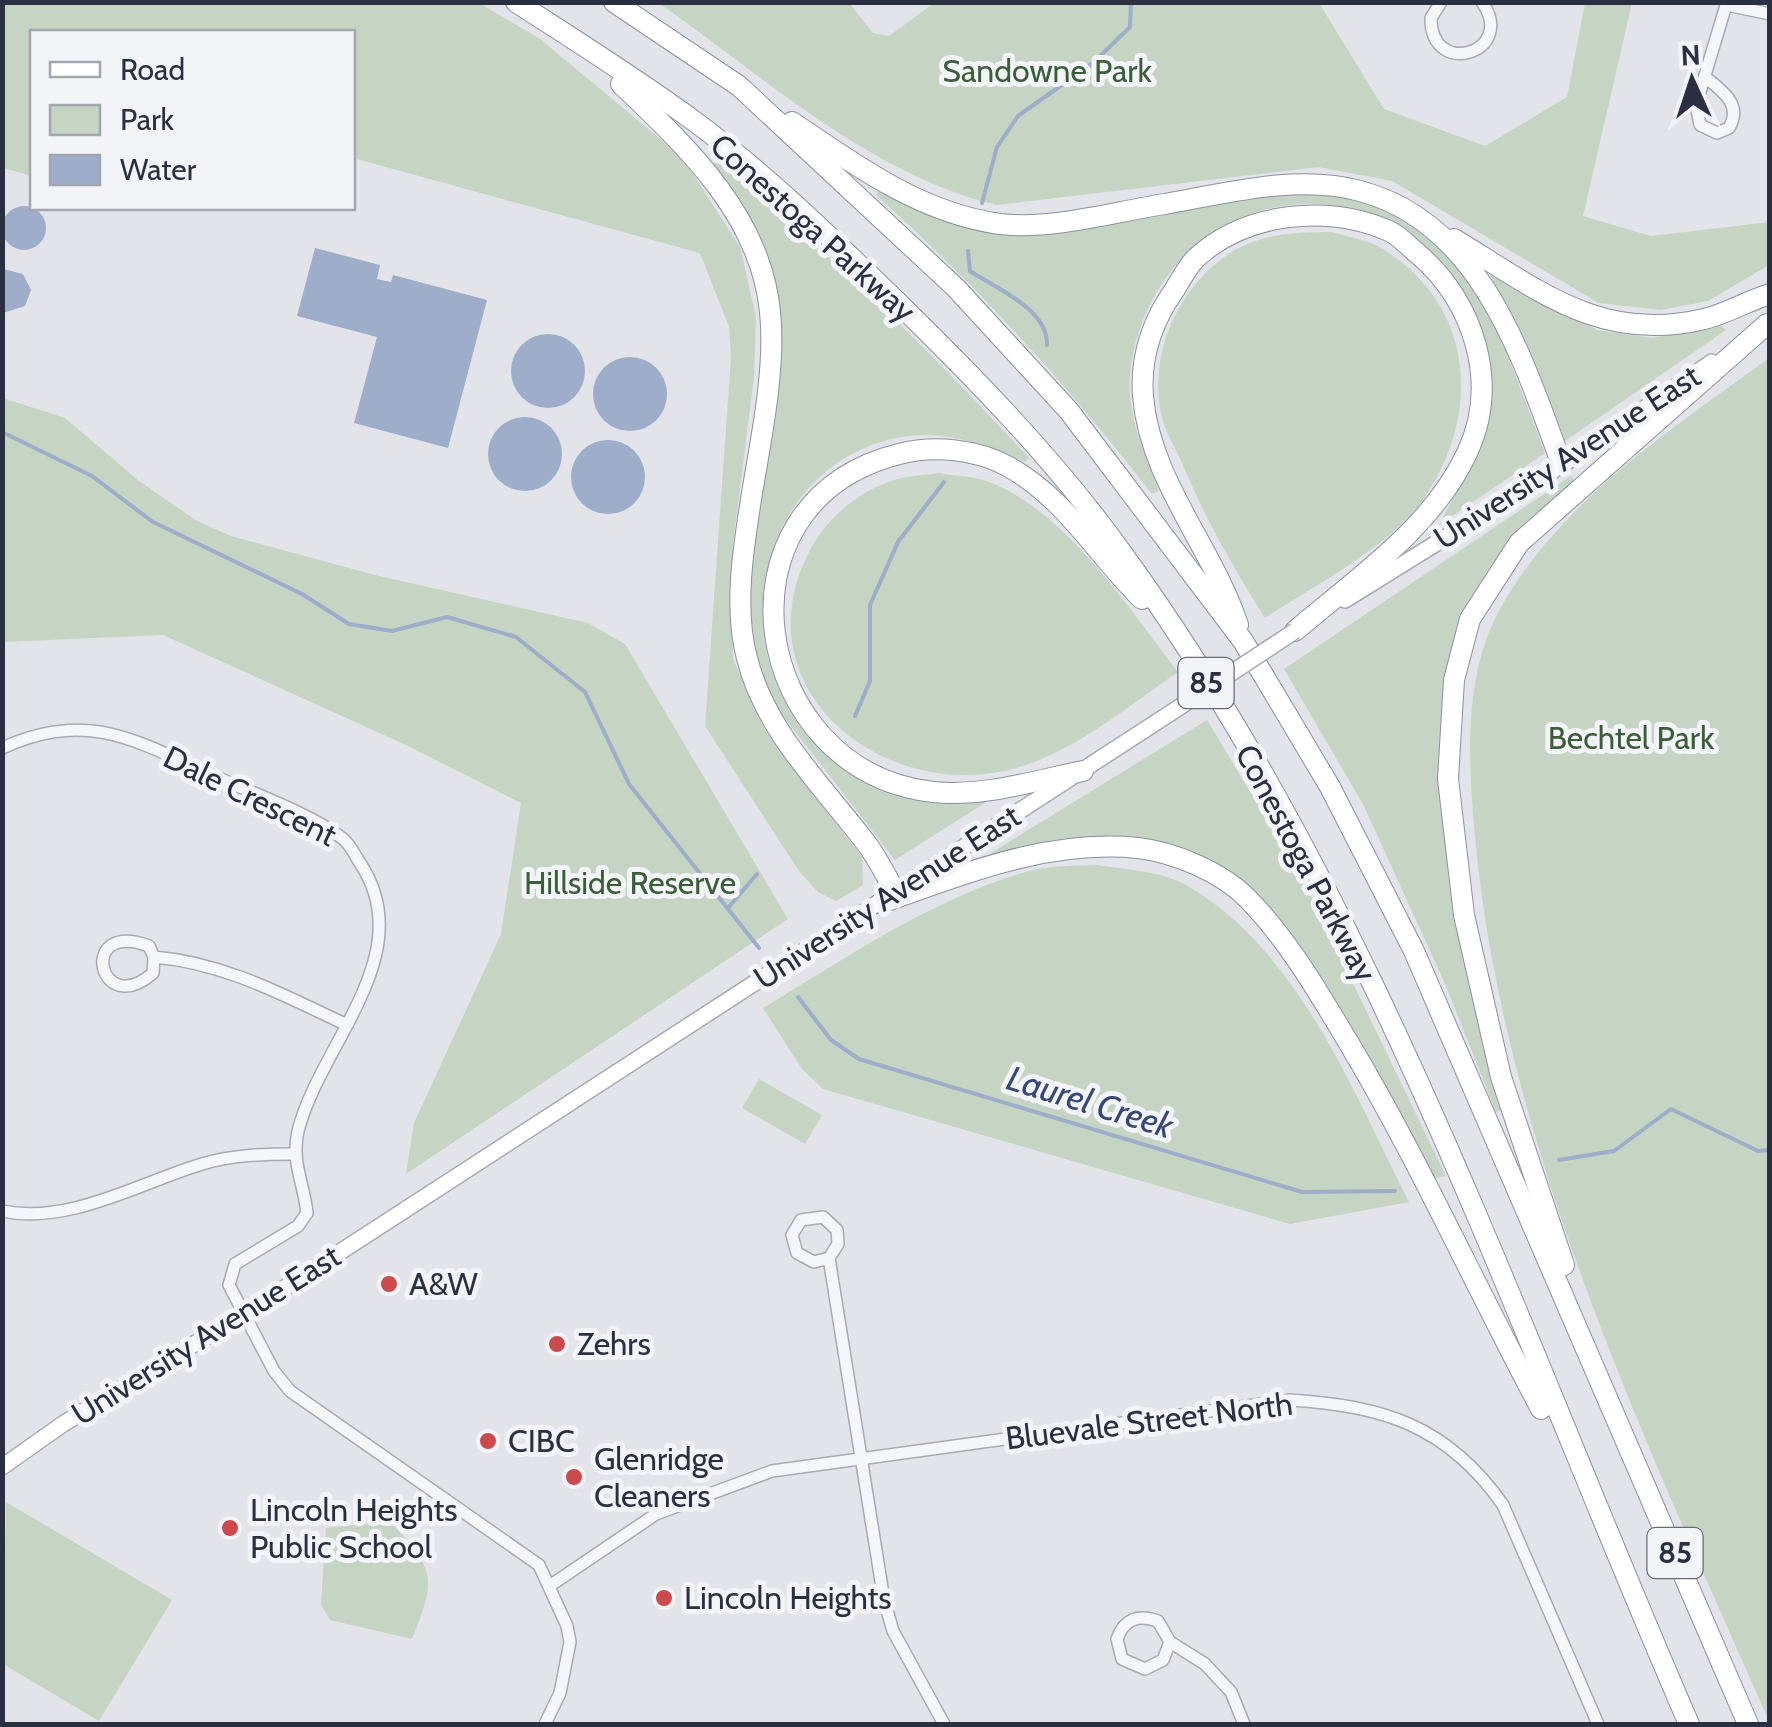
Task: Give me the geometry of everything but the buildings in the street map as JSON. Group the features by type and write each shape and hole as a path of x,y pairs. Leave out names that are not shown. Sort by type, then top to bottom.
{"highway":[{"name":"Conestoga Parkway","path":"516,2 696,123 798,206 938,342 1041,452 1122,552 1267,781 1356,953 1448,1152 1592,1502 1689,1724"},
{"name":"Conestoga Parkway","path":"614,2 739,86 956,288 1069,411 1243,641 1330,787 1414,951 1748,1724"},
{"path":"576,41 693,152 724,193 758,258 771,314 761,438 746,530 741,608 746,658 768,712 792,749 872,852 888,898 1007,860 1081,846 1141,848 1196,865 1244,895 1295,954 1401,1130 1592,1502"},
{"path":"739,86 879,181 933,207 1002,224 1072,220 1284,185 1358,190 1442,232 1540,292 1593,319 1648,329 1706,319 1770,294"},
{"path":"1243,641 1228,593 1186,523 1151,441 1143,395 1144,357 1160,310 1196,258 1252,224 1290,216 1332,216 1392,232 1446,278 1466,312 1481,380 1469,449 1428,515 1295,631"},
{"path":"1442,232 1496,309 1527,371 1562,464"},
{"path":"1602,1381 1501,1076 1464,916 1448,780 1454,680 1470,620 1519,543 1768,324"},
{"path":"1082,771 987,790 932,792 871,773 821,734 788,686 771,633 773,594 783,550 800,519 829,486 862,463 914,450 962,450 1006,465 1042,488 1075,520 1121,578 1173,628"}],"main road":[{"name":"University Avenue East","path":"2,1467 62,1424 244,1314 1295,631 1562,464 1768,324"}],"street":[{"path":"1441,2 1431,18 1434,39 1447,51 1462,54 1480,48 1488,39 1490,15 1482,2"},
{"path":"1705,77 1730,98 1734,108 1729,128 1717,133 1708,132 1696,114 1705,77 1727,4 1770,14"},
{"name":"Dale Crescent","path":"2,748 29,736 66,730 120,732 344,839 370,878 382,924 372,968 310,1100 294,1154 307,1213 298,1226 235,1264 229,1285 244,1314"},
{"path":"119,940 149,946 154,956 153,973 126,989 104,974 102,960 106,948 119,940"},
{"path":"154,956 200,961 239,974 347,1025"},
{"path":"2,1211 31,1217 73,1208 207,1162 294,1154"},
{"path":"829,1258 814,1262 797,1253 792,1235 801,1220 816,1216 833,1223 838,1244 829,1258 888,1616 923,1693 944,1724"},
{"path":"244,1314 274,1371 290,1391 518,1546 539,1565 551,1584 570,1642 560,1694 545,1724"},
{"name":"Bluevale Street North","path":"551,1584 625,1532 698,1495 772,1471 1290,1400 1355,1404 1434,1435 1485,1480 1503,1505 1598,1724"},
{"path":"1170,1642 1163,1660 1144,1669 1122,1659 1117,1639 1126,1623 1146,1616 1164,1627 1170,1642 1205,1664 1231,1692 1244,1724"}],"green space":[{"path":"2,3 479,3 540,39 682,157 740,247 756,317 754,376 733,544 733,659 765,730 862,857 863,885 836,901 818,892 799,871 705,726 731,358 729,327 700,253 355,159 355,30 30,30 30,175 3,168"},
{"name":"Sandowne Park","path":"659,3 849,3 873,33 889,36 934,3 1319,3 1384,109 1485,146 1567,97 1585,3 1632,3 1583,216 1651,236 1769,222 1769,265 1708,301 1661,310 1599,303 1392,181 1318,167 997,205 951,191 862,147 779,92"},
{"path":"719,159 878,304 1029,458 1025,462 980,445 934,435 901,437 852,454 813,484 785,523 768,568 762,616 770,664 790,709 824,747 876,767 991,799 895,860 773,703 753,655 749,593 777,302 765,247 743,204 713,165"},
{"path":"879,189 918,211 975,229 1154,216 1275,194 1325,192 1395,207 1431,232 1469,275 1498,330 1545,453 1439,525 1475,448 1478,327 1472,304 1437,258 1392,224 1343,207 1294,204 1247,216 1204,239 1169,274 1143,320 1130,389 1138,434 1159,491 1152,494 1054,375 987,302 876,195"},
{"path":"1332,232 1383,249 1413,272 1436,300 1451,330 1460,362 1461,396 1443,464 1411,515 1373,548 1265,618 1210,523 1167,432 1159,397 1163,347 1183,302 1215,264 1235,250 1270,237"},
{"path":"1492,269 1597,330 1652,338 1719,324 1726,330 1565,441 1530,351 1489,273"},
{"name":"Bechtel Park","path":"1769,358 1769,1721 1626,1391 1544,1164 1512,1049 1487,932 1470,762 1472,709 1481,657 1500,609 1525,570 1554,534 1621,470"},
{"name":"Hillside Reserve","path":"3,398 65,418 139,481 197,521 231,536 375,575 588,623 625,644 788,919 406,1174 414,1123 501,934 521,803 406,745 163,635 3,642"},
{"path":"939,473 986,481 1015,494 1042,513 1093,563 1178,672 1070,745 1047,757 999,772 951,774 906,766 865,747 831,719 806,685 792,644 793,600 809,552 834,518 868,491 894,480"},
{"path":"1571,476 1576,482 1500,554 1466,614 1443,765 1504,1109 1496,1112 1446,986 1363,804 1284,669"},
{"path":"1207,720 1303,880 1446,1176 1435,1178 1355,1037 1250,892 1114,837 1032,844 994,857 991,853"},
{"path":"1098,865 1156,874 1188,886 1227,914 1261,947 1319,1027 1409,1202 1290,1224 823,1089 802,1069 763,1008 892,930 959,897 1037,869"},
{"path":"759,1079 822,1115 805,1144 742,1108"},
{"path":"6,1502 172,1600 99,1721 3,1664"},
{"path":"390,1521 416,1552 427,1575 425,1601 412,1639 330,1620 321,1605 326,1528"}],"water":[{"path":"15,207 30,207 45,219 45,237 33,249 15,249 3,237 3,219"},
{"path":"315,248 380,265 377,279 391,282 393,275 487,300 448,448 354,423 377,337 297,316"},
{"path":"3,269 23,274 31,290 25,306 3,313"},
{"path":"548,334 574,345 585,371 574,397 548,408 522,397 511,371 522,345"},
{"path":"630,357 656,368 667,394 656,420 630,431 604,420 593,394 604,368"},
{"path":"525,417 551,428 562,454 551,480 525,491 499,480 488,454 499,428"},
{"path":"608,440 634,451 645,477 634,503 608,514 582,503 571,477 582,451"}],"waterway":[{"path":"982,203 997,147 1018,116 1094,62 1130,27 1131,2"},
{"path":"968,251 970,271 1030,311 1045,332 1047,345"},
{"path":"2,432 92,476 153,522 302,594 349,624 392,631 447,617 516,637 585,692 629,784 759,948"},
{"path":"855,716 870,681 870,605 898,542 944,482"},
{"path":"728,908 757,874"},
{"name":"Laurel Creek","path":"798,997 831,1040 859,1059 1302,1192 1395,1191"},
{"name":"Laurel Creek","path":"1559,1160 1614,1151 1671,1109 1758,1151 1770,1150"}],"place":[{"name":"A&W","path":"389,1284"},
{"name":"Zehrs","path":"557,1344"},
{"name":"CIBC","path":"488,1441"},
{"name":"Glenridge Cleaners","path":"574,1477"},
{"name":"Lincoln Heights Public School","path":"230,1528"},
{"name":"Lincoln Heights","path":"664,1598"}]}
